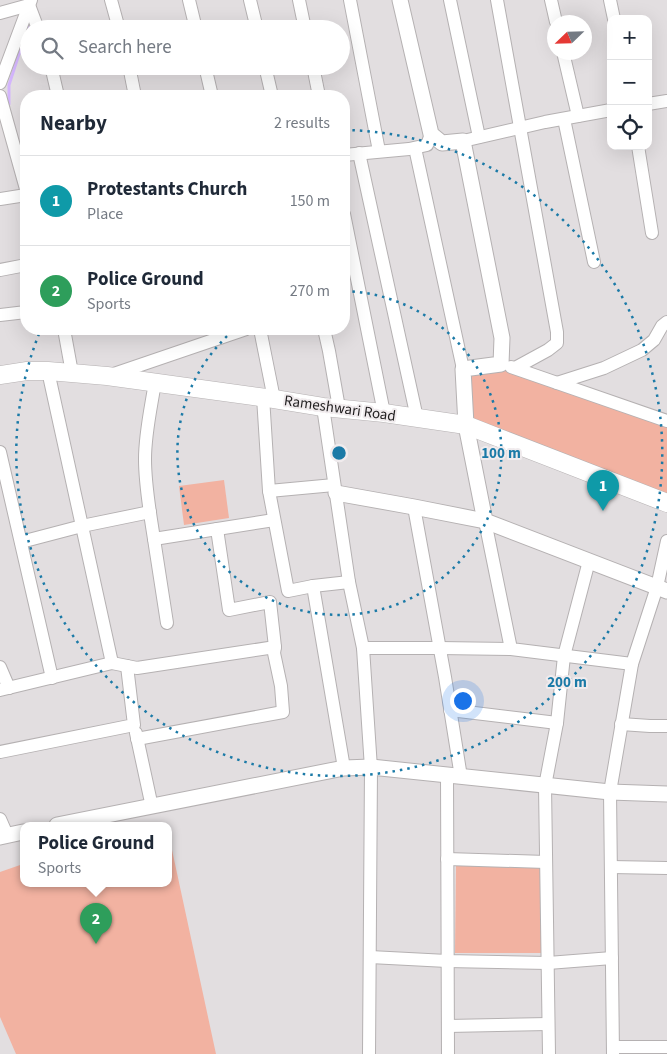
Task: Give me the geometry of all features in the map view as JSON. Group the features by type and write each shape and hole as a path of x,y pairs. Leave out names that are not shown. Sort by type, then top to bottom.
{"main road":[{"name":"Rameshwari Road","path":"0,375 48,370 108,376 466,425 667,503"}],"street":[{"path":"111,0 117,20"},
{"path":"189,0 193,20"},
{"path":"250,0 254,20"},
{"path":"299,0 303,20"},
{"path":"350,0 379,151"},
{"path":"350,154 427,146 431,134 400,0"},
{"path":"450,0 479,137"},
{"path":"463,369 508,366 548,350 557,344 558,332 497,0"},
{"path":"551,0 554,15"},
{"path":"610,0 613,15"},
{"path":"0,14 30,2"},
{"path":"30,2 35,20"},
{"path":"23,20 30,2"},
{"path":"0,83 20,29"},
{"path":"565,60 578,116"},
{"path":"53,75 57,90"},
{"path":"131,75 134,90"},
{"path":"207,75 211,90"},
{"path":"267,75 271,90"},
{"path":"315,75 318,90"},
{"path":"0,96 5,136 20,174"},
{"path":"652,103 667,100"},
{"path":"431,134 442,143 463,141 607,111"},
{"path":"564,119 594,262"},
{"path":"463,141 508,366"},
{"path":"415,148 463,369 466,425 511,649"},
{"path":"639,150 652,233"},
{"path":"359,153 417,418"},
{"path":"0,199 20,196"},
{"path":"350,244 384,413"},
{"path":"0,270 20,266"},
{"path":"0,315 20,313"},
{"path":"557,383 604,368 642,350 654,340 662,326 667,322"},
{"path":"65,335 72,373"},
{"path":"108,376 228,335"},
{"path":"261,335 268,398 270,491 288,591 349,582"},
{"path":"326,335 330,351 335,489 349,582 363,648 372,768 369,1054"},
{"path":"508,366 667,421"},
{"path":"48,370 112,663"},
{"path":"155,382 146,440 145,478 167,623"},
{"path":"0,452 52,678"},
{"path":"270,491 335,489 485,521 662,589"},
{"path":"414,507 450,710 454,776 447,859 448,1054"},
{"path":"20,542 82,526 150,512"},
{"path":"154,540 274,520"},
{"path":"137,739 283,712 281,686 274,653 270,602 229,610 218,529"},
{"path":"667,541 662,589 632,664 610,792 613,1051 667,1047"},
{"path":"549,1054 545,786 557,723 564,656 589,561"},
{"path":"314,586 344,768"},
{"path":"0,667 5,689 112,663 137,668 275,647"},
{"path":"363,648 511,649 632,664"},
{"path":"127,666 134,725 152,807"},
{"path":"450,710 557,723"},
{"path":"621,724 667,726"},
{"path":"0,752 134,725"},
{"path":"73,822 344,768 372,768 610,792 667,794"},
{"path":"0,819 3,836 20,833"},
{"path":"447,859 546,862"},
{"path":"611,867 667,868"},
{"path":"370,957 548,963 612,958"},
{"path":"448,1026 548,1024"}],"shaded area":[{"path":"502,368 667,425 667,495 469,422 468,372"},
{"path":"224,480 229,518 184,525 179,486"},
{"path":"172,850 216,1054 16,1054 0,1017 0,872 20,865 20,887 172,887"},
{"path":"456,865 540,867 542,953 455,953"}],"waterway":[{"path":"9,104 9,85 20,51"}],"place":[{"name":"Protestants Church","path":"603,511"},
{"name":"Police Ground","path":"96,944"}]}
